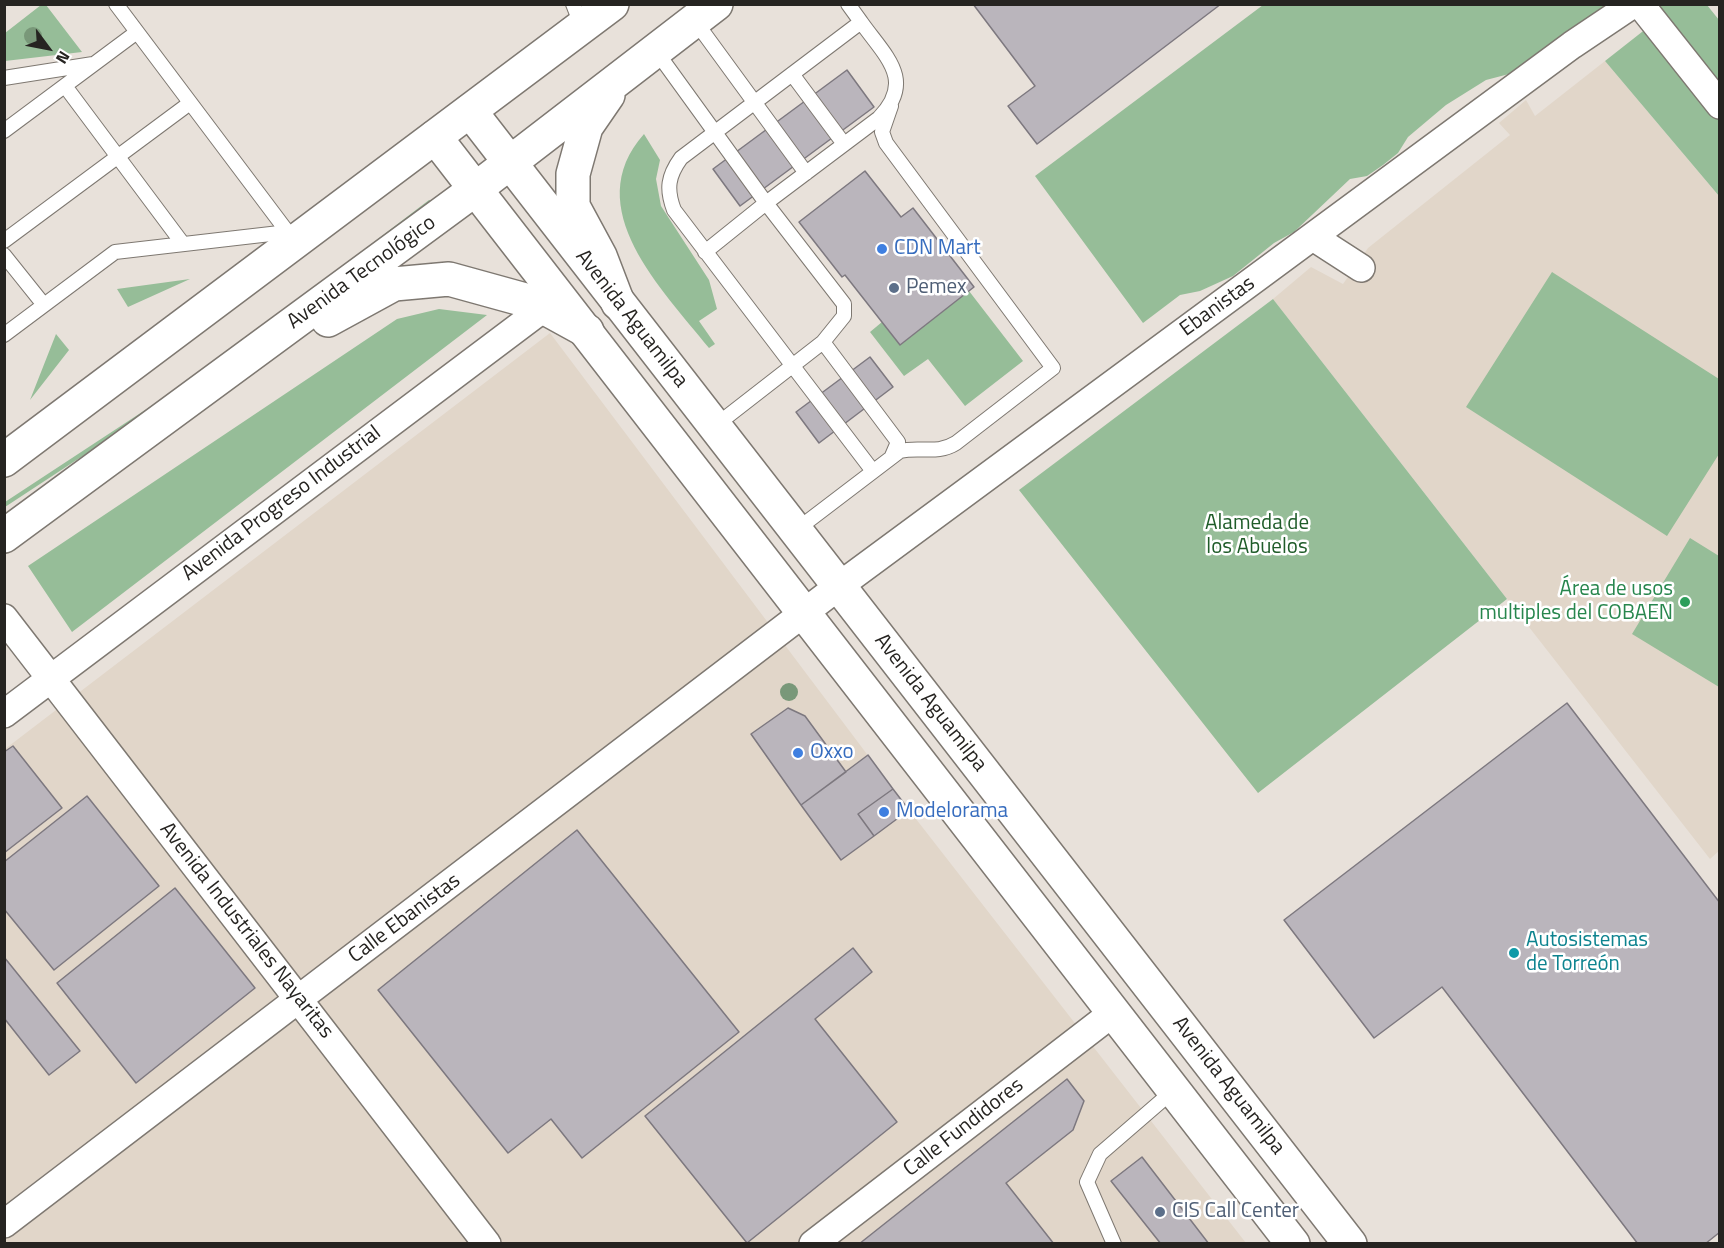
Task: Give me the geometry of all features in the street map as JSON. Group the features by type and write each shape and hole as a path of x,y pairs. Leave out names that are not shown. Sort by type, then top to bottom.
{"main road":[{"path":"4,460 292,237 470,111 578,16 612,4"},
{"name":"Avenida Tecnológico","path":"4,536 477,188 706,13"},
{"path":"618,303 600,256 573,206 573,174 586,127 621,77"},
{"name":"Avenida Aguamilpa","path":"470,111 1350,1244"},
{"name":"Avenida Aguamilpa","path":"435,137 477,188 551,299 587,331 1293,1244"},
{"path":"179,408 338,314 394,284 449,279 551,299"},
{"path":"1109,933 1114,1012 1205,1057"}],"street":[{"name":"Ebanistas","path":"805,612 1563,52 1633,4"},
{"path":"1640,4 1719,105"},
{"path":"1313,237 1361,268"},
{"name":"Avenida Progreso Industrial","path":"4,714 551,299"},
{"name":"Calle Ebanistas","path":"4,1224 805,612"},
{"name":"Avenida Industriales Nayaritas","path":"4,618 487,1244"},
{"name":"Calle Fundidores","path":"813,1244 1114,1012"}],"lane":[{"path":"116,4 292,237"},
{"path":"795,531 892,456 900,451 917,447 932,451 948,448 1053,368 886,143 882,132 897,93 898,80 893,68 848,4"},
{"path":"706,13 755,102 806,173"},
{"path":"861,22 681,158 668,183 674,210 791,367 872,470"},
{"path":"4,131 137,32"},
{"path":"656,51 766,203 844,304 844,316 823,342 715,427"},
{"path":"4,78 95,64"},
{"path":"792,74 844,144"},
{"path":"65,86 183,244"},
{"path":"4,242 190,102"},
{"path":"705,252 891,106"},
{"path":"4,335 115,252 183,244 292,237"},
{"path":"4,255 44,305"},
{"path":"823,342 898,442 892,456"},
{"path":"1114,1244 1087,1182 1100,1154 1174,1090"}],"shaded area":[{"path":"1605,61 1719,196 1720,850 1710,859 1273,299 1311,267 1343,284 1368,248 1510,135 1499,123 1526,100 1535,116"},
{"path":"550,333 909,810 1246,1243 5,1244 5,749"}],"green space":[{"path":"41,5 46,5 82,52 5,61 5,33"},
{"path":"1263,5 1633,5 1509,74 1486,80 1446,105 1408,137 1398,153 1367,176 1350,179 1294,232 1274,243 1233,276 1200,291 1180,295 1143,323 1035,176"},
{"path":"1640,5 1707,5 1719,20 1719,104"},
{"path":"1647,28 1719,118 1719,196 1605,61"},
{"path":"644,134 660,160 656,179 661,206 709,280 717,309 699,321 715,344 709,348 651,274 635,247 623,219 620,190 626,162"},
{"path":"429,200 437,202 209,373 5,507 5,502 206,370"},
{"path":"1552,272 1719,379 1719,454 1667,536 1466,407"},
{"path":"190,279 128,307 117,289"},
{"path":"969,291 1023,361 965,406 928,359 904,376 870,332 882,322 900,345"},
{"name":"Alameda de los Abuelos","path":"1273,299 1507,599 1258,793 1019,490"},
{"path":"439,309 487,315 72,632 28,566 397,319"},
{"path":"56,334 69,350 30,400"},
{"name":"Área de usos multiples del COBAEN","path":"1690,538 1719,556 1719,687 1632,634"}],"building":[{"path":"973,4 1221,4 1037,144 1008,106 1035,86"},
{"path":"847,70 874,107 740,206 713,169"},
{"name":"CDN Mart","path":"865,171 901,217 913,208 974,287 900,345 845,275 842,277 799,222"},
{"path":"870,357 893,387 819,443 796,412"},
{"name":"Autosistemas de Torreón","path":"1567,703 1720,903 1720,1232 1705,1244 1638,1244 1442,987 1374,1038 1284,920"},
{"name":"Oxxo","path":"788,708 805,716 846,772 801,805 751,734"},
{"path":"13,746 62,808 4,853 4,752"},
{"path":"868,755 893,789 858,814 874,836 841,860 801,805"},
{"name":"Modelorama","path":"893,789 909,810 874,836 858,814"},
{"path":"87,796 159,886 54,970 4,909 4,862"},
{"path":"577,830 739,1032 582,1158 551,1119 508,1153 378,990"},
{"path":"175,888 255,988 136,1083 57,983"},
{"path":"853,948 872,972 815,1019 897,1122 747,1243 645,1116"},
{"path":"4,957 80,1051 49,1075 4,1018"},
{"path":"1067,1079 1084,1101 1073,1130 1006,1183 1054,1244 859,1244"},
{"name":"CIS Call Center","path":"1142,1157 1209,1244 1161,1244 1111,1181"}],"place":[{"name":"CDN Mart","path":"882,249"},
{"name":"Pemex","path":"894,288"},
{"name":"Área de usos multiples del COBAEN","path":"1685,602"},
{"name":"Oxxo","path":"798,753"},
{"name":"Modelorama","path":"884,812"},
{"name":"Autosistemas de Torreón","path":"1514,953"},
{"name":"CIS Call Center","path":"1160,1212"}]}
